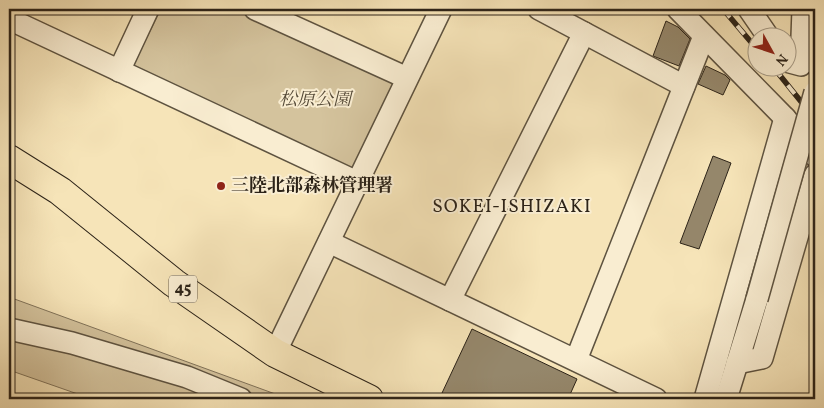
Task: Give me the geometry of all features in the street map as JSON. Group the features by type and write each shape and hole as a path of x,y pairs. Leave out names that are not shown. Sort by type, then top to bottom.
{"highway":[{"name":"45","path":"9,159 60,191 174,283 275,353 369,399"}],"street":[{"path":"119,71 148,9"},
{"path":"255,9 408,78"},
{"path":"275,353 441,9"},
{"path":"540,9 684,86"},
{"path":"678,9 785,118 815,156"},
{"path":"749,9 762,28"},
{"path":"796,65 801,66 803,9"},
{"path":"9,20 357,182"},
{"path":"450,300 584,33"},
{"path":"576,360 704,36"},
{"path":"726,399 757,299 815,92"},
{"path":"704,399 785,118"},
{"path":"737,363 762,358 815,175"},
{"path":"329,242 656,399"},
{"path":"9,329 72,343 187,377 241,399"}],"green space":[{"name":"松原公園","path":"161,9 236,9 398,83 354,174 130,71"},
{"path":"9,297 289,399 92,399 9,370"}],"building":[{"path":"666,21 678,27 690,39 679,66 653,56"},
{"path":"706,66 725,75 730,80 723,95 698,84"},
{"path":"713,156 731,163 699,249 680,243"},
{"path":"472,329 577,379 568,399 456,399 442,393"}],"railway":[{"path":"723,9 746,36"},
{"path":"782,78 815,119"}],"place":[{"name":"三陸北部森林管理署","path":"221,186"}],"district":[{"name":"SOKEI-ISHIZAKI","path":"512,207"}]}
